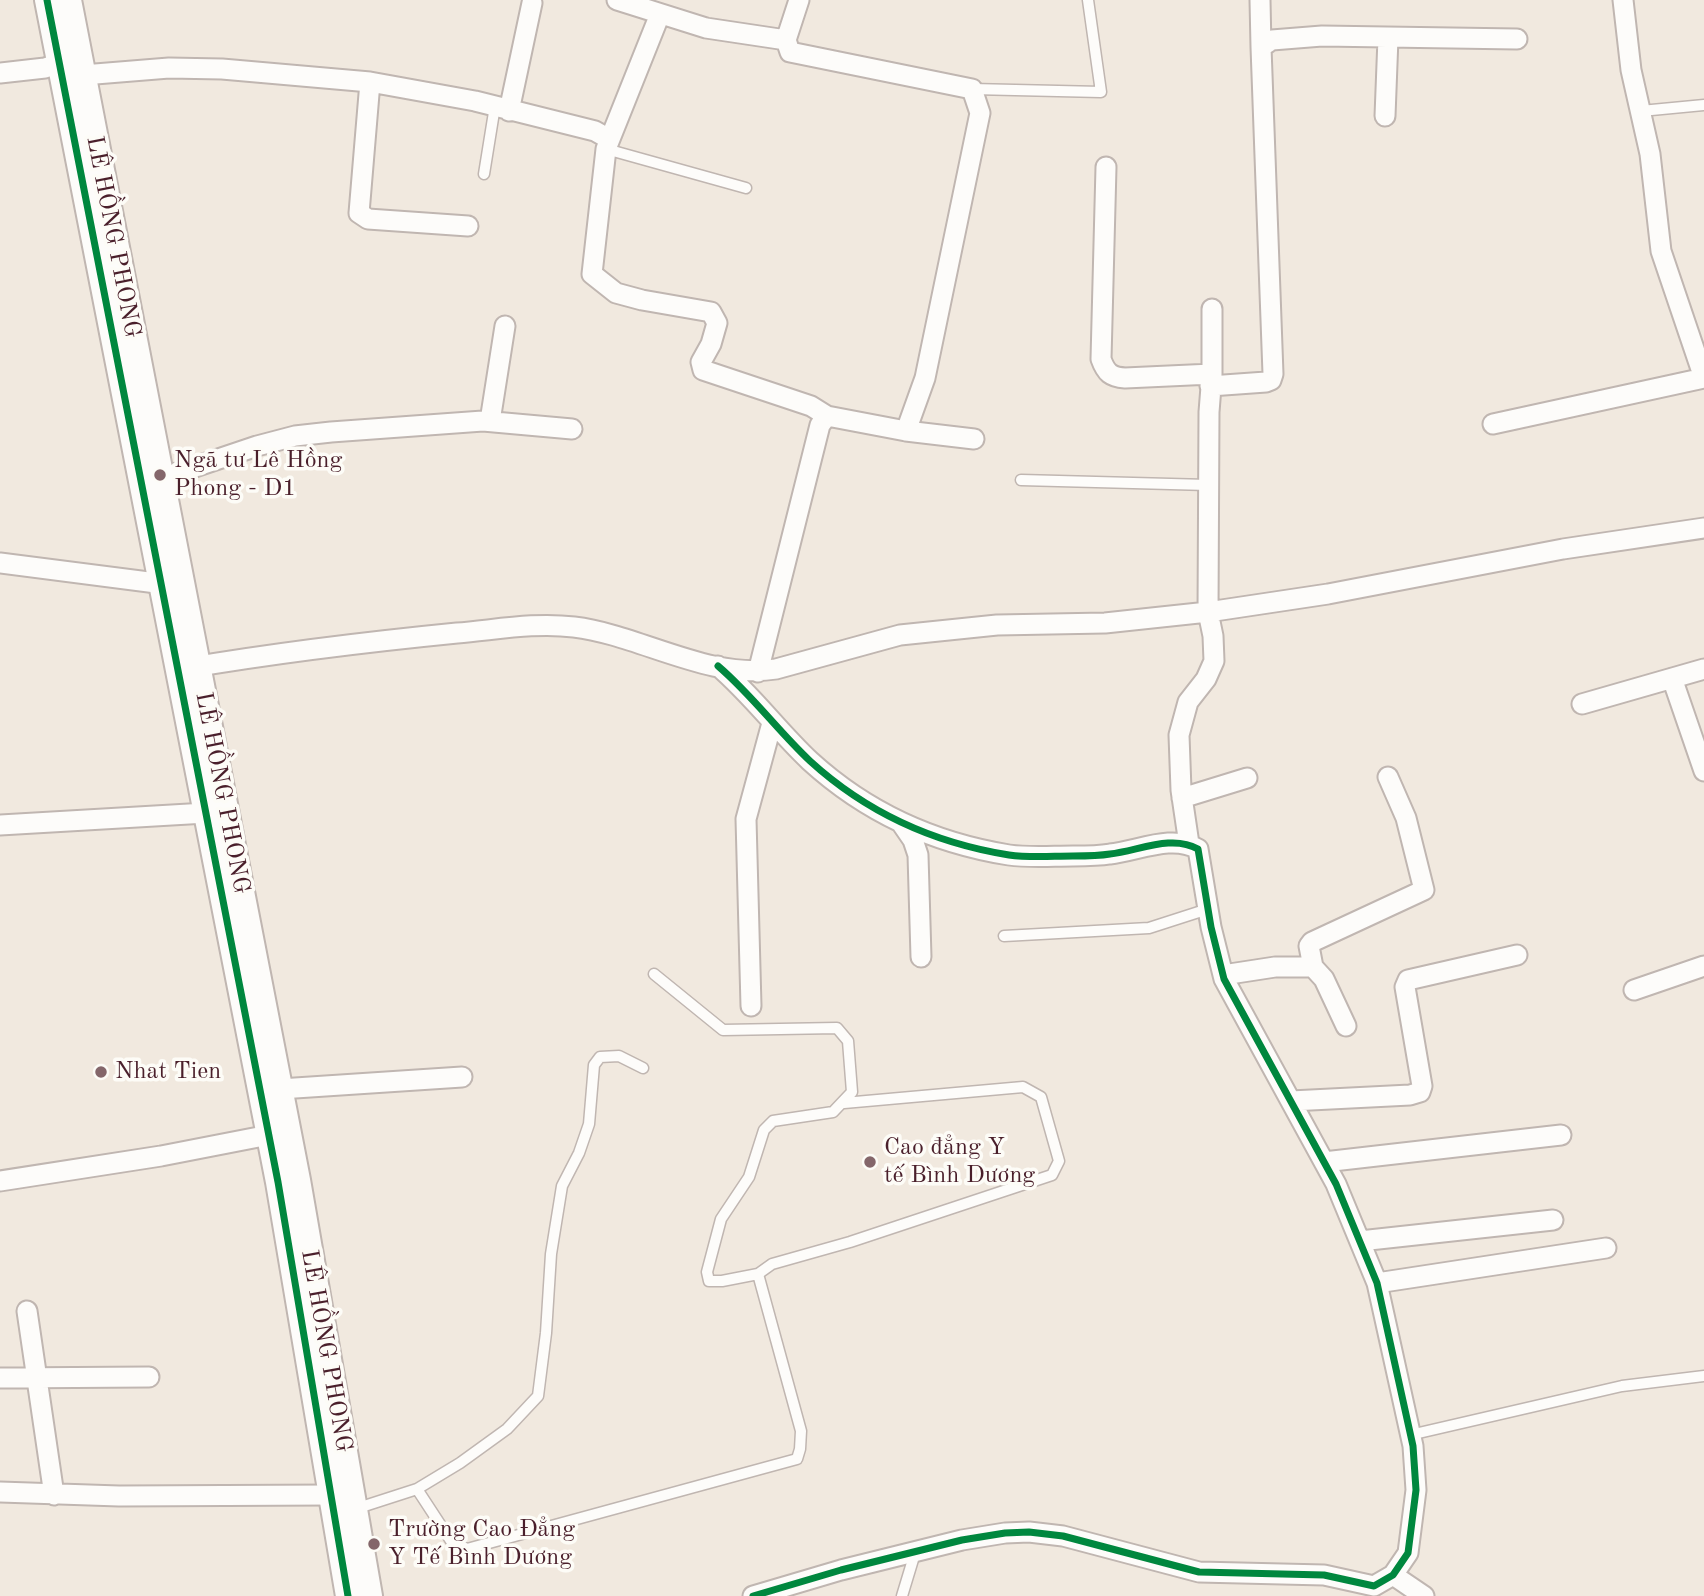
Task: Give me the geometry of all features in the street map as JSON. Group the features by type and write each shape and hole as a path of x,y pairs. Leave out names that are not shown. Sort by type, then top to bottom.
{"street":[{"name":"LÊ HỒNG PHONG","path":"47,0 280,1088 279,1133 348,1596"},
{"name":"LÊ HỒNG PHONG","path":"69,0 162,478 172,585"},
{"path":"617,0 706,28 786,40"},
{"path":"799,0 786,40 790,52 972,89 980,113 925,378 906,430"},
{"path":"1107,167 1101,359 1105,371 1113,377 1125,378 1271,380 1273,374 1260,0"},
{"path":"1493,424 1704,378 1661,251 1650,154 1631,70 1623,0"},
{"path":"502,108 532,3"},
{"path":"660,14 608,144 592,274 616,293 711,312 717,323 711,344 701,362 704,370 811,406 827,416 974,439"},
{"path":"1261,47 1272,40 1322,36 1517,39"},
{"path":"1385,116 1388,38"},
{"path":"0,73 45,68 60,63"},
{"path":"83,75 169,68 222,69 370,82 428,91 595,131 608,144"},
{"path":"370,82 359,213 368,219 468,226"},
{"path":"1189,844 1182,798 1179,735 1188,702 1206,679 1214,660 1208,612 1212,309"},
{"path":"490,421 505,326"},
{"path":"758,672 820,425 827,416"},
{"path":"162,478 229,454 295,436 384,426 490,421 572,429"},
{"path":"188,668 340,646 528,626 575,627 718,666 758,672 901,635 997,625 1105,623 1208,612 1328,594 1563,549 1704,528"},
{"path":"0,563 172,585"},
{"path":"718,666 744,688 772,723 811,762 890,819 921,833 1011,855 1112,854 1171,843 1189,844 1198,849 1223,975 1336,1184 1377,1283 1410,1435 1416,1490 1408,1553 1390,1584"},
{"name":"LÊ HỒNG PHONG","path":"188,668 206,813 279,1133 370,1596"},
{"path":"1582,704 1704,669"},
{"path":"1672,678 1704,771"},
{"path":"751,1006 746,819 772,723"},
{"path":"1346,1026 1324,979 1313,967 1309,946 1312,942 1424,890 1425,887 1406,818 1388,777"},
{"path":"1182,798 1247,778"},
{"path":"0,825 206,813"},
{"path":"902,824 913,840 918,855 921,957"},
{"path":"1291,1101 1410,1095 1420,1092 1422,1086 1405,987 1408,980 1517,955"},
{"path":"1634,990 1704,966"},
{"path":"1223,975 1275,967 1313,967"},
{"path":"280,1088 463,1077"},
{"path":"0,1181 161,1156 279,1133"},
{"path":"1324,1162 1561,1135"},
{"path":"1360,1241 1553,1220"},
{"path":"1377,1283 1606,1248"},
{"path":"27,1311 54,1494"},
{"path":"0,1378 149,1377"},
{"path":"0,1492 331,1495"},
{"path":"753,1596 841,1570 984,1535 1028,1532 1063,1536 1199,1572 1324,1575 1374,1586 1390,1584 1424,1596"}],"lane":[{"path":"972,89 1101,92 1088,0"},
{"path":"1641,111 1704,105"},
{"path":"484,174 502,108"},
{"path":"608,144 746,188"},
{"path":"1021,480 1208,485"},
{"path":"1004,936 1149,928 1208,909"},
{"path":"654,974 723,1030 837,1028 848,1041 852,1092 844,1104 833,1112 773,1121 764,1130 749,1177 721,1219 707,1272 709,1281 758,1274 772,1264 849,1242 1052,1175 1059,1161 1041,1097 1023,1087 844,1104"},
{"path":"355,1510 417,1489 460,1463 507,1429 538,1396 546,1333 551,1254 562,1186 579,1153 589,1124 594,1065 600,1057 619,1056 643,1068"},
{"path":"417,1489 451,1541 467,1549 797,1459 801,1431 758,1274"},
{"path":"1410,1435 1622,1386 1704,1376"},
{"path":"902,1596 915,1552"}],"cycle path":[{"path":"47,0 278,1182 348,1596"},
{"path":"718,666 810,761 832,779 878,810 928,834 981,850 1025,856 1101,855 1166,843 1198,849 1211,927 1224,979 1336,1184 1377,1283 1413,1446 1416,1490 1408,1553 1393,1575 1374,1586 1324,1575 1199,1572 1063,1536 1029,1532 962,1540 841,1570 753,1596"}],"place":[{"name":"Ngã tư Lê Hồng Phong - D1","path":"160,475"},
{"name":"Nhat Tien","path":"101,1072"},
{"name":"Cao đẳng Y tế Bình Dương","path":"870,1162"},
{"name":"Trường Cao Đẳng Y Tế Bình Dương","path":"374,1544"}]}
